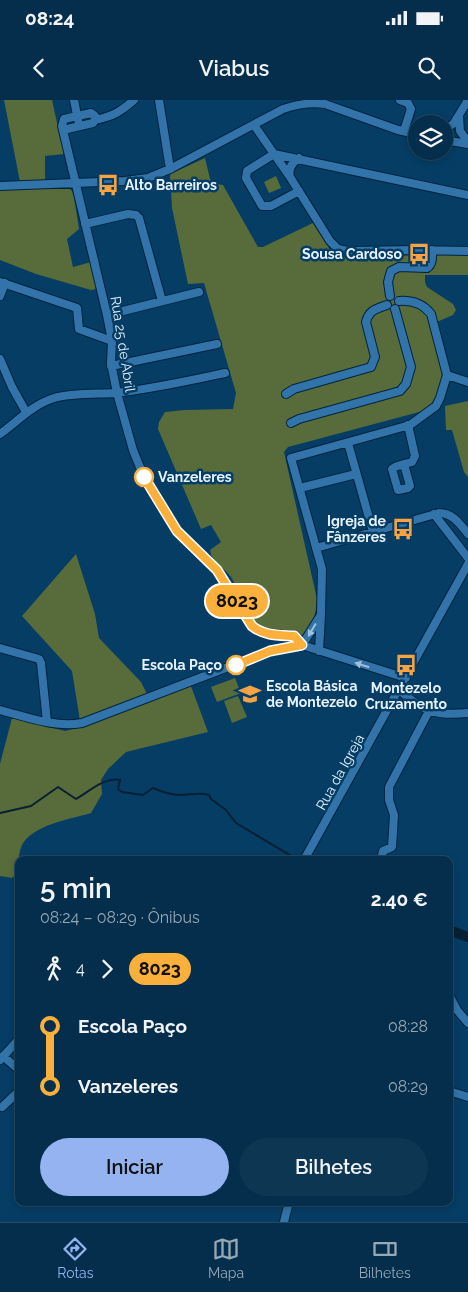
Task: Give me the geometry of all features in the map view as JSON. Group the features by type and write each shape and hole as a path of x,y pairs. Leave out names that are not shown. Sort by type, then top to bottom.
{"street":[{"path":"74,100 79,126"},
{"path":"95,120 95,116 90,113 64,119 62,126 63,130 93,123 95,120 120,112 134,100"},
{"path":"158,100 170,169"},
{"path":"400,100 408,103 411,109 404,131"},
{"path":"453,122 468,100"},
{"path":"0,186 148,178 170,169 283,109 313,101 408,132"},
{"path":"459,116 460,131 468,143"},
{"path":"254,125 290,177 330,241 338,249 348,251 468,251"},
{"name":"Rua 25 de Abril","path":"63,130 108,315 112,340 111,366 117,393 139,466 146,482 177,531 217,570 252,626 257,630 268,634 294,636 302,645 406,678"},
{"path":"453,130 460,131"},
{"path":"453,141 468,143"},
{"path":"299,191 271,206 262,206 246,178 246,174 250,168 274,154 468,195"},
{"path":"290,177 289,169 300,158"},
{"path":"85,224 128,214 136,215 139,218 162,301"},
{"path":"387,305 386,301 390,296 388,282 391,271 399,267 427,268 432,261 432,250"},
{"path":"0,296 2,283 77,308 79,329 112,340"},
{"path":"108,315 199,292"},
{"path":"390,296 395,296 399,301"},
{"path":"395,309 399,305 399,301"},
{"path":"319,651 322,569 292,458 408,426 424,417 436,406 443,391 447,375 431,314 419,304 399,301"},
{"path":"387,305 389,308 395,309"},
{"path":"286,394 294,389 371,367 375,357 366,322 369,313 387,305"},
{"path":"291,423 299,419 400,391 406,384 411,367 395,309"},
{"path":"111,366 217,344"},
{"path":"0,359 12,388 26,412"},
{"path":"0,434 26,412 54,398 117,393 225,373"},
{"path":"447,375 468,382"},
{"path":"404,464 412,462 415,456 408,426"},
{"path":"348,443 373,532"},
{"path":"300,488 356,474"},
{"path":"316,548 439,513 448,514 455,519 468,534"},
{"path":"434,514 468,558"},
{"name":"Rua da Igreja","path":"306,856 400,690 468,564"},
{"path":"0,710 47,722 66,724 82,722 270,651 302,645 321,615"},
{"path":"0,648 39,659 42,663 47,722"},
{"path":"400,690 417,705 430,712 439,714 468,714"},
{"path":"381,856 382,852 392,847 394,815 389,800 388,787 430,712"},
{"path":"453,1003 468,1023"},
{"path":"15,1044 2,1058 15,1067"},
{"path":"453,1092 468,1096"},
{"path":"2,1107 15,1095"},
{"path":"284,1222 288,1206"}],"green space":[{"path":"4,100 52,100 64,154 45,156 45,188 67,186 72,191 79,229 67,239 73,267 91,262 96,289 91,290 36,274 0,260 0,190 21,187"},
{"path":"205,158 211,183 223,185 258,247 263,247 315,222 333,256 468,255 468,275 425,275 427,287 453,304 456,310 453,315 432,324 442,370 441,382 433,402 423,411 288,447 284,452 317,599 314,619 304,636 263,629 254,624 231,577 211,554 210,550 221,542 211,525 201,529 158,429 159,422 165,412 233,409 236,393 204,283 188,284 172,208 170,174"},
{"path":"276,176 281,188 269,193 264,182"},
{"path":"468,401 468,477 464,472 452,430 446,430 445,406"},
{"path":"76,554 95,614 99,638 141,682 148,696 188,678 208,732 126,752 108,769 101,780 102,794 91,813 53,824 34,832 27,838 22,845 19,856 15,856 15,875 12,878 0,876 0,764 12,718 65,731 81,727 72,671 22,616"},
{"path":"235,678 241,693 217,702 211,687"},
{"path":"238,696 247,717 232,723 224,701"}],"waterway":[{"path":"0,813 31,806 58,787 76,799 103,783 120,780 118,789 122,792 143,795 153,788 181,795 209,795 211,799 226,810 236,823 291,856"},
{"path":"453,931 468,937"}],"bus line":[{"name":"8023","path":"144,477 177,531 206,558 230,587 252,626 263,633 294,636 302,645 270,651 236,665"}],"place":[{"name":"Alto Barreiros","path":"108,185"},
{"name":"Sousa Cardoso","path":"419,254"},
{"name":"Vanzeleres","path":"144,477"},
{"name":"Igreja de Fânzeres","path":"403,529"},
{"name":"Escola Paço","path":"236,665"},
{"name":"Montezelo Cruzamento","path":"406,665"},
{"name":"Escola Básica de Montezelo","path":"250,694"}]}
